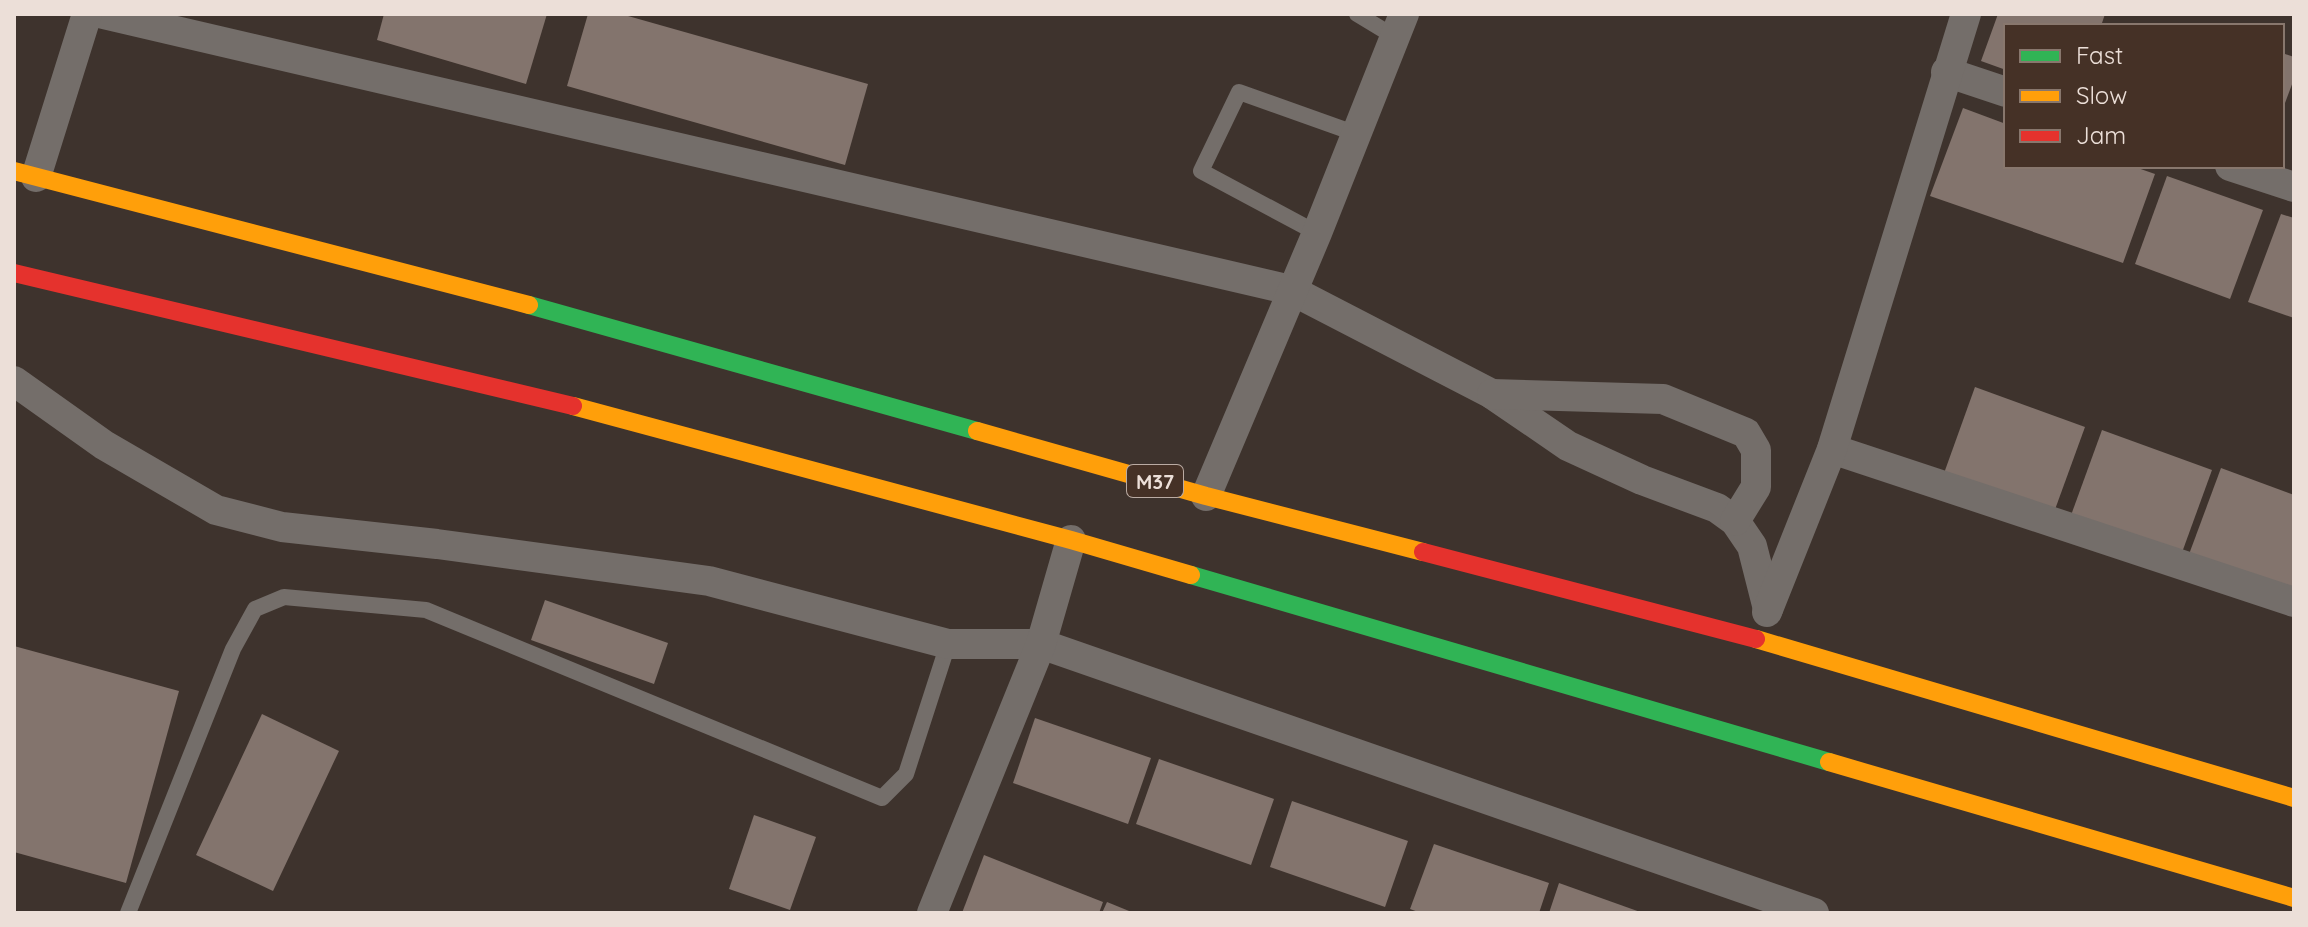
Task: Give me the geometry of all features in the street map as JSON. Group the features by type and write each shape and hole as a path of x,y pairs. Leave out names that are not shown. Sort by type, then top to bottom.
{"highway":[{"name":"M37","path":"25,174 619,329 1206,496 1756,639 2294,798"},
{"path":"14,273 590,410 1071,540 2289,891"}],"street":[{"path":"25,174 87,14"},
{"path":"103,14 1291,290 1492,394 1568,446 1642,480 1717,508 1735,521 1752,546 1768,609"},
{"path":"1756,639 1832,449 1966,14"},
{"path":"1206,496 1400,26"},
{"path":"1946,72 2004,91"},
{"path":"2236,168 2294,187"},
{"path":"14,381 104,445 216,510 282,527 437,544 709,581 948,644 1041,644 1814,913"},
{"path":"1492,394 1663,399 1746,433 1756,450 1756,487 1735,521"},
{"path":"1832,449 2294,602"},
{"path":"932,913 1041,644 1071,540"}],"lane":[{"path":"1357,14 1400,26"},
{"path":"1317,233 1201,171 1239,92 1357,134"},
{"path":"128,913 233,649 255,609 284,597 426,610 882,798 906,774 948,644"}],"building":[{"path":"384,14 547,14 526,84 377,40"},
{"path":"588,14 621,14 868,84 845,165 567,86"},
{"path":"1998,14 2105,14 2102,24 2004,24 2004,69 1981,61"},
{"path":"2284,54 2294,57 2294,79 2284,106"},
{"path":"1963,108 2004,123 2004,168 2138,168 2155,174 2123,263 1930,196"},
{"path":"2167,176 2263,210 2230,299 2135,264"},
{"path":"2281,214 2294,218 2294,318 2248,302"},
{"path":"1975,387 2085,427 2053,515 1943,476"},
{"path":"2102,430 2212,470 2180,558 2070,518"},
{"path":"2221,468 2294,495 2294,595 2188,557"},
{"path":"545,600 668,643 654,684 531,640"},
{"path":"14,646 179,691 126,883 14,852"},
{"path":"262,714 339,751 273,891 196,855"},
{"path":"1035,718 1151,758 1128,824 1013,783"},
{"path":"1159,759 1274,799 1251,865 1136,824"},
{"path":"1292,801 1408,841 1385,907 1270,867"},
{"path":"754,815 816,837 790,910 729,889"},
{"path":"1434,844 1549,883 1539,913 1421,913 1410,909"},
{"path":"984,855 1103,902 1099,913 962,913"},
{"path":"1559,883 1643,913 1549,913"},
{"path":"1107,902 1134,913 1102,913"}],"traffic: fast":[{"path":"529,305 977,431"},
{"path":"1191,575 1829,762"}],"traffic: slow":[{"path":"14,171 529,305"},
{"path":"573,406 1191,575"},
{"path":"977,431 1206,496 1423,552"},
{"path":"1756,639 2294,798"},
{"path":"1829,762 2294,898"}],"traffic: jam":[{"path":"14,273 573,406"},
{"path":"1423,552 1756,639"}]}
